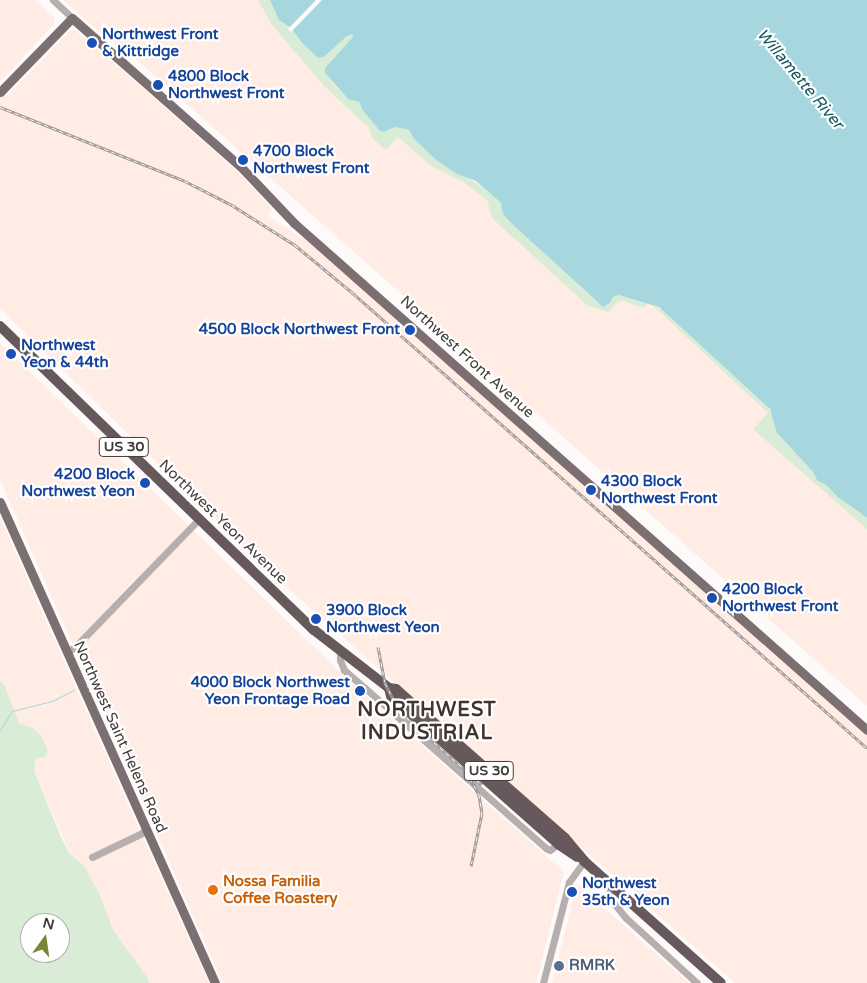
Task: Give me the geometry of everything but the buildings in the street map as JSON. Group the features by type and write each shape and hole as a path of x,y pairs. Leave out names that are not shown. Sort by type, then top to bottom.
{"highway":[{"name":"Northwest Yeon Avenue","path":"0,326 291,609 340,652 388,688 396,689 565,838 584,861"},
{"name":"Northwest Yeon Avenue","path":"388,688 391,696 558,844 584,861 722,983"}],"main road":[{"path":"0,92 72,18"},
{"name":"Northwest Front Avenue","path":"72,18 240,166 291,220 867,730"},
{"name":"Northwest Saint Helens Road","path":"0,502 216,983"}],"street":[{"name":"Northwest Front Avenue","path":"53,0 72,18"},
{"path":"67,652 75,647 199,519"},
{"path":"340,652 340,660 344,669 546,848 550,850 558,844"},
{"path":"92,856 142,833 146,827"},
{"path":"543,983 569,882 584,861"},
{"path":"612,886 608,896 626,918 698,983"}],"shaded area":[{"path":"0,0 35,0 54,17 55,23 0,82"},
{"path":"63,0 270,0 279,20 291,28 306,48 322,59 347,36 353,34 352,38 325,68 325,73 348,99 359,102 363,111 380,131 384,132 395,127 409,130 414,139 434,158 455,173 476,181 501,203 504,214 511,223 603,307 616,296 627,296 637,286 653,301 652,303 665,312 767,406 772,415 783,404 867,484 867,500 836,470 823,482 839,498 867,518 867,706 118,43 115,46","holes":["783,418 797,432 777,430 774,421","779,434 803,438 829,464 829,469 819,480"]},
{"path":"71,30 76,31 121,69 244,178 272,209 267,215 314,246 867,734 867,983 735,983 275,577 0,309 0,93 7,96"},
{"path":"0,343 345,677 564,872 536,983 223,983 0,480"},
{"path":"0,518 209,983 150,983 110,931 67,846 0,696"},
{"path":"577,884 689,983 552,983"}],"green space":[{"path":"258,0 270,0 279,20 291,28 302,43 318,58 324,57 347,36 353,34 352,38 325,68 325,73 332,83 348,99 359,102 363,111 380,131 384,132 395,127 409,130 414,139 434,158 481,186 501,203 504,214 511,223 598,303 610,303 613,297 619,295 649,302 643,308 624,301 618,302 608,312 588,306 492,218 487,200 462,181 431,166 398,137 386,150 372,138 369,128 324,86 272,25"},
{"path":"650,303 665,312 767,406 774,418 777,433 813,472 815,478 867,518 867,529 753,429 768,413"},
{"path":"0,681 5,687 19,723 34,729 41,736 47,748 47,754 44,758 40,757 35,760 34,771 61,837 70,854 84,866 99,893 113,930 149,980 149,983 0,983"}],"water":[{"name":"Willamette River","path":"270,0 867,0 867,518 817,480 813,472 777,433 770,409 659,307 619,295 613,297 610,303 603,307 511,223 503,214 501,203 476,181 455,173 434,158 414,139 409,130 395,127 384,132 380,131 363,111 359,102 348,99 325,73 325,68 352,38 353,34 347,36 324,57 318,58 302,43 291,28 279,20"}],"pier":[{"path":"316,0 322,0 291,32 288,29"}],"waterway":[{"path":"0,730 12,711 52,701 74,690"}],"railway":[{"path":"0,107 185,181 232,205 295,245 354,294 867,748"},
{"path":"378,647 385,683 396,705 410,721 482,785"},
{"path":"470,778 479,795 482,813 471,866"}],"place":[{"name":"Northwest Front & Kittridge","path":"92,43"},
{"name":"4800 Block Northwest Front","path":"158,85"},
{"name":"4700 Block Northwest Front","path":"243,160"},
{"name":"4500 Block Northwest Front","path":"410,330"},
{"name":"Northwest Yeon & 44th","path":"11,354"},
{"name":"4200 Block Northwest Yeon","path":"145,483"},
{"name":"4300 Block Northwest Front","path":"591,490"},
{"name":"4200 Block Northwest Front","path":"712,598"},
{"name":"3900 Block Northwest Yeon","path":"316,619"},
{"name":"4000 Block Northwest Yeon Frontage Road","path":"360,691"},
{"name":"Nossa Familia Coffee Roastery","path":"213,890"},
{"name":"Northwest 35th & Yeon","path":"572,892"},
{"name":"RMRK","path":"559,966"}],"district":[{"name":"NORTHWEST INDUSTRIAL","path":"427,722"}]}
